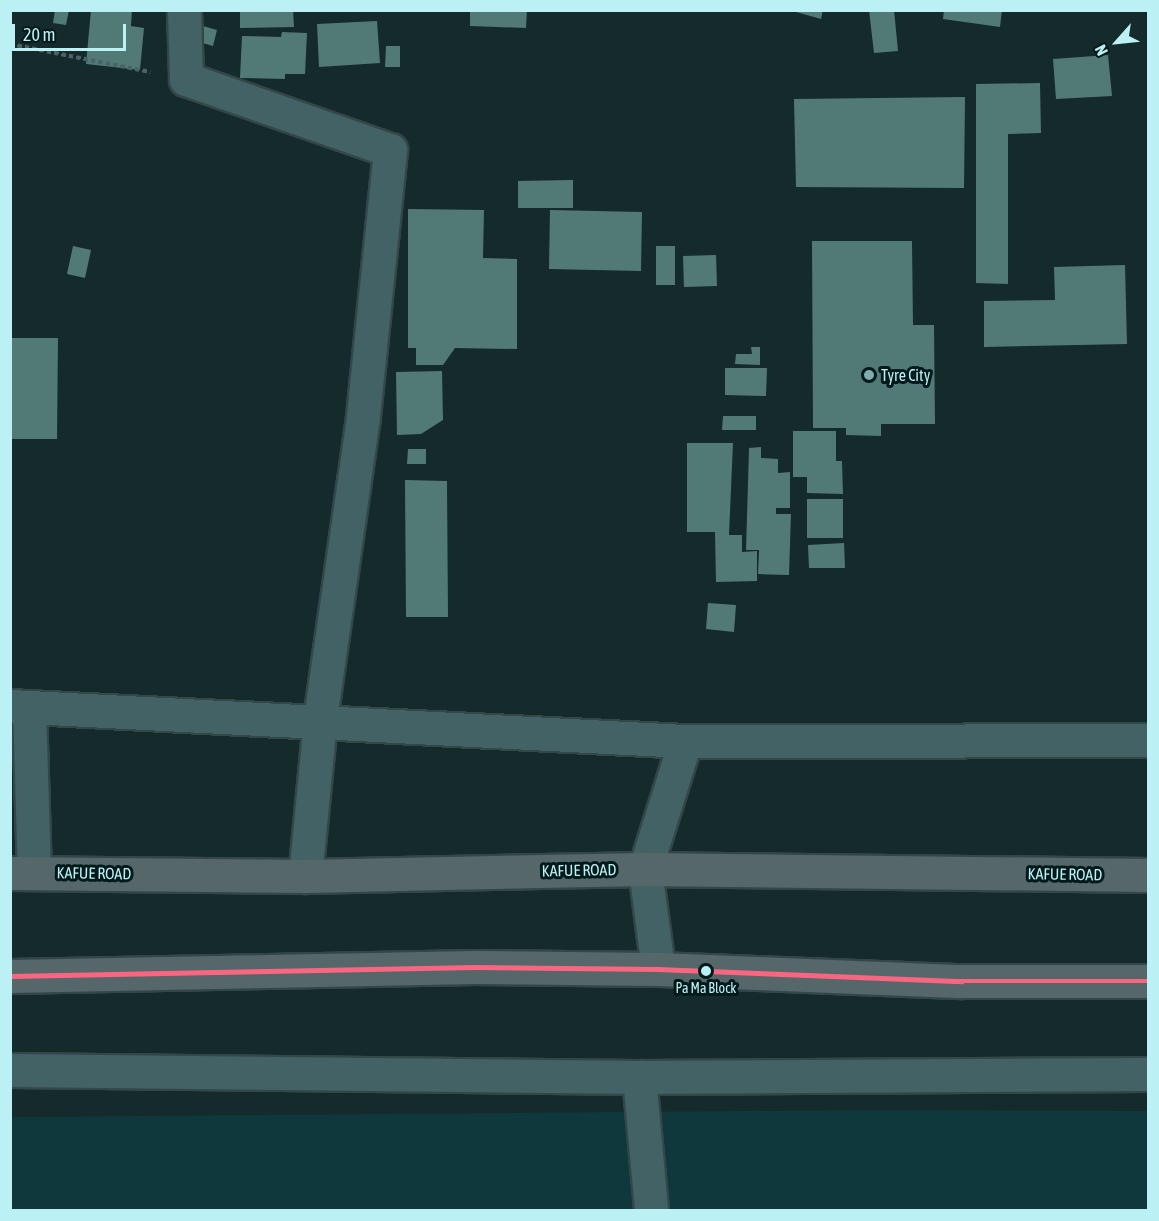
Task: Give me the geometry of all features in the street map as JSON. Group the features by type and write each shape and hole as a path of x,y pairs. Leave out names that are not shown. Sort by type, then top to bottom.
{"main road":[{"name":"KAFUE ROAD","path":"22,872 305,876 645,869 1149,875"},
{"path":"10,976 474,967 658,969 962,981 1149,981"}],"street":[{"path":"184,10 186,80 390,150 363,417 320,721 305,876"},
{"path":"22,872 20,707 685,741 1149,740"},
{"path":"658,969 645,869 685,741"},
{"path":"10,1070 639,1077 1149,1074"},
{"path":"639,1077 651,1210"}],"path":[{"path":"10,44 186,80"}],"shaded area":[{"path":"871,1110 1148,1111 1148,1210 11,1210 10,1117"}],"building":[{"path":"55,10 69,10 66,25 53,23"},
{"path":"91,10 132,10 131,26 144,28 140,70 86,64"},
{"path":"240,10 293,10 294,27 240,28"},
{"path":"470,10 527,10 526,28 470,26"},
{"path":"789,10 823,10 821,19"},
{"path":"869,10 894,10 898,51 874,53"},
{"path":"944,10 1002,10 1000,27 943,19"},
{"path":"377,21 380,63 319,67 317,24"},
{"path":"203,26 217,30 213,46 199,42"},
{"path":"282,32 307,33 305,74 285,74 285,79 240,78 242,36 281,37"},
{"path":"386,46 400,46 400,67 385,67"},
{"path":"1108,55 1112,96 1056,99 1053,59"},
{"path":"1040,83 1041,133 1008,134 1008,284 976,283 976,84"},
{"path":"965,97 964,188 796,187 794,99"},
{"path":"573,180 573,208 518,208 518,181"},
{"path":"408,209 484,210 483,258 517,259 517,349 455,348 443,365 416,365 416,348 408,348"},
{"path":"550,210 642,212 641,271 549,269"},
{"path":"812,241 912,241 913,325 934,325 935,424 881,424 881,436 846,435 846,428 813,428"},
{"path":"73,246 91,250 85,278 67,274"},
{"path":"656,246 675,246 675,285 656,285"},
{"path":"716,255 717,286 684,287 683,256"},
{"path":"1125,265 1127,344 984,347 984,301 1055,300 1054,267"},
{"path":"10,338 58,338 57,439 10,439"},
{"path":"751,347 760,347 760,365 735,364 736,354 752,354"},
{"path":"725,368 767,368 766,396 725,395"},
{"path":"442,371 443,420 421,434 397,435 396,372"},
{"path":"723,416 756,416 756,430 722,430"},
{"path":"793,431 836,431 836,461 842,461 843,494 807,493 807,477 793,477"},
{"path":"687,443 733,443 729,535 742,535 742,552 757,551 757,581 716,582 715,532 687,532"},
{"path":"761,447 761,458 778,459 778,473 790,472 790,508 776,508 776,514 791,514 789,575 758,574 759,550 746,550 749,448"},
{"path":"408,449 426,449 426,464 407,464"},
{"path":"405,480 447,481 448,617 406,617"},
{"path":"807,499 843,499 843,538 807,538"},
{"path":"844,543 845,568 809,568 808,545"},
{"path":"708,603 736,605 734,632 706,629"}],"transit line":[{"path":"10,976 474,967 658,969 962,981 1148,981"}],"place":[{"name":"Tyre City","path":"869,375"},
{"name":"Pa Ma Block","path":"706,971"}]}
